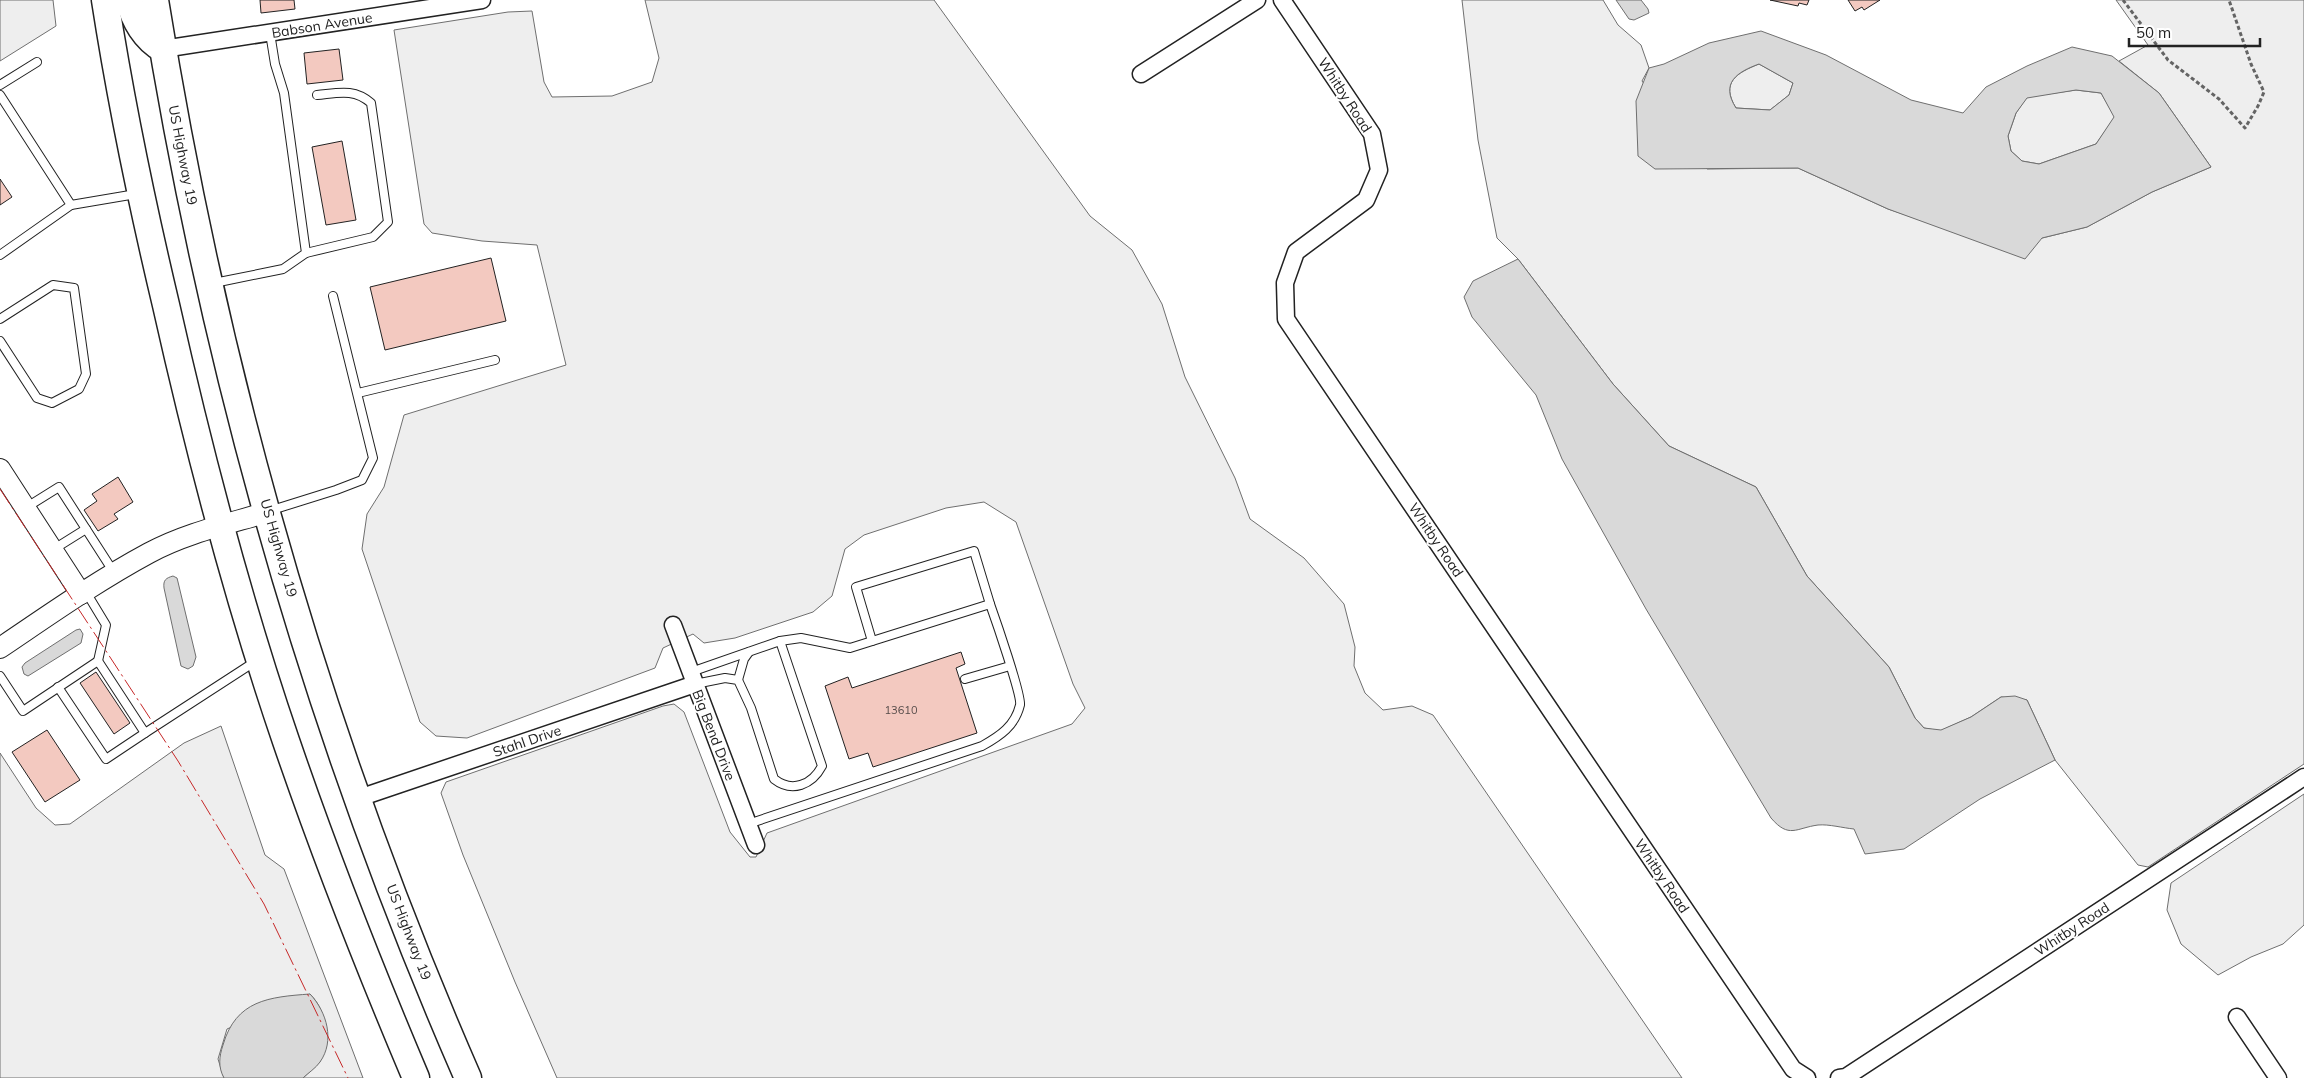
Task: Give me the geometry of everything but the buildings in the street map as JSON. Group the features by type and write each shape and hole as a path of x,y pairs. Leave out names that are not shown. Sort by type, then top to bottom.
{"highway":[{"path":"105,0 140,193 192,422 221,526 286,740 327,856 378,989 416,1078"},
{"path":"129,0 136,20 144,32 152,43 163,49"},
{"name":"US Highway 19","path":"155,0 183,160 234,392 268,512 328,711 396,903 468,1078"}],"street":[{"name":"Babson Avenue","path":"163,49 482,0"},
{"path":"1141,74 1257,0"},
{"name":"Whitby Road","path":"1282,0 1372,134 1379,170 1366,200 1296,252 1285,283 1286,318 1793,1069 1807,1078"},
{"path":"0,469 83,593"},
{"path":"0,648 83,593 150,553 190,535 268,512"},
{"name":"Big Bend Drive","path":"673,625 756,845"},
{"name":"Stahl Drive","path":"359,798 693,678"},
{"name":"Whitby Road","path":"1839,1078 1846,1077 2304,776"},
{"path":"2237,1017 2278,1078"}],"lane":[{"path":"270,33 275,64 284,93 306,254"},
{"path":"0,85 38,62"},
{"path":"210,283 283,269 306,254 373,237 388,222 371,103 362,96 347,92 317,95"},
{"path":"0,95 71,205"},
{"path":"0,255 71,205 140,193"},
{"path":"0,319 53,285 74,288 86,374 79,389 52,403 37,398 0,340"},
{"path":"268,512 362,480 373,458 333,296"},
{"path":"358,393 495,360"},
{"path":"25,508 59,487 115,574"},
{"path":"53,550 86,529"},
{"path":"748,824 982,746 1007,731 1015,720 1021,703 974,551 856,587 872,641"},
{"path":"0,676 23,711 98,661 106,624 83,593"},
{"path":"693,678 748,652 780,640 802,638 850,648 990,604"},
{"path":"748,652 738,680 751,708 774,779 781,785 795,787 810,781 817,775 822,766 780,640"},
{"path":"58,687 106,759 260,658"},
{"path":"98,661 145,733"},
{"path":"965,679 1010,666"},
{"path":"693,678 738,680"}],"path":[{"path":"2123,0 2168,60 2219,99 2245,128 2264,92 2251,64 2229,0"}],"shaded area":[{"path":"0,0 53,0 56,26 0,61"},
{"path":"645,0 934,0 1090,216 1132,250 1162,304 1185,377 1235,478 1250,519 1304,558 1344,604 1355,647 1354,666 1365,693 1383,710 1412,706 1433,715 1682,1078 557,1078 463,855 441,793 446,782 663,706 674,704 684,712 730,832 750,857 756,857 767,833 1072,724 1085,708 1073,684 1016,522 984,502 946,508 864,535 845,549 832,596 813,612 735,638 704,643 693,634 663,648 655,668 467,738 436,736 420,722 362,549 367,514 384,487 404,415 566,365 537,245 482,241 432,233 424,224 394,30 508,12 532,11 544,82 552,97 612,96 652,82 659,58"},
{"path":"1462,0 1603,0 1618,25 1641,45 1649,68 1642,81 1707,169 1798,168 1888,209 1944,228 2042,238 2087,227 2152,192 2211,167 2159,93 2119,61 2148,45 2116,0 2304,0 2304,764 2148,867 2138,865 2055,760 2027,700 2001,697 1971,717 1940,731 1924,728 1915,718 1889,667 1807,576 1756,487 1669,446 1613,384 1518,259 1497,238 1478,140"},
{"path":"1616,0 1641,0 1649,13 1634,20 1629,19"},
{"path":"1761,31 1826,55 1911,100 1963,113 1986,87 2027,66 2072,47 2112,56 2159,93 2211,167 2152,192 2087,227 2042,238 2025,259 1888,209 1798,168 1655,169 1638,156 1636,101 1649,68 1664,64 1709,43","holes":["1759,64 1793,83 1789,95 1770,110 1736,108 1731,99 1730,85 1738,75","2076,90 2101,93 2114,117 2096,144 2039,164 2022,161 2011,151 2008,136 2016,113 2027,98"]},
{"path":"1759,64 1793,83 1789,95 1770,110 1736,108 1731,99 1730,85 1738,75"},
{"path":"2076,90 2101,93 2115,117 2096,144 2039,164 2022,161 2011,151 2008,136 2016,113 2027,97"},
{"path":"1518,259 1613,384 1669,446 1756,487 1807,576 1889,667 1915,718 1924,728 1941,730 1971,717 2001,697 2015,696 2027,700 2055,760 1980,799 1904,849 1865,854 1854,829 1818,825 1788,830 1777,824 1771,818 1646,609 1562,459 1536,395 1472,317 1464,297 1473,281"},
{"path":"173,576 177,578 196,657 193,666 188,669 181,666 164,588 166,580"},
{"path":"80,629 83,634 81,643 28,676 24,674 22,667 25,663"},
{"path":"221,726 265,855 284,869 363,1078 303,1078 320,1062 324,1034 321,1010 310,994 227,1029 218,1059 224,1078 0,1078 0,753 36,808 55,825 70,824 184,743"},
{"path":"2304,794 2304,925 2283,944 2251,957 2218,975 2181,944 2167,910 2171,883"},
{"path":"310,994 325,1018 328,1036 325,1054 316,1066 303,1078 224,1078 220,1066 221,1054 229,1030 236,1018 245,1010 268,1000"}],"power":[{"path":"0,489 178,761 264,904 348,1078"}]}
